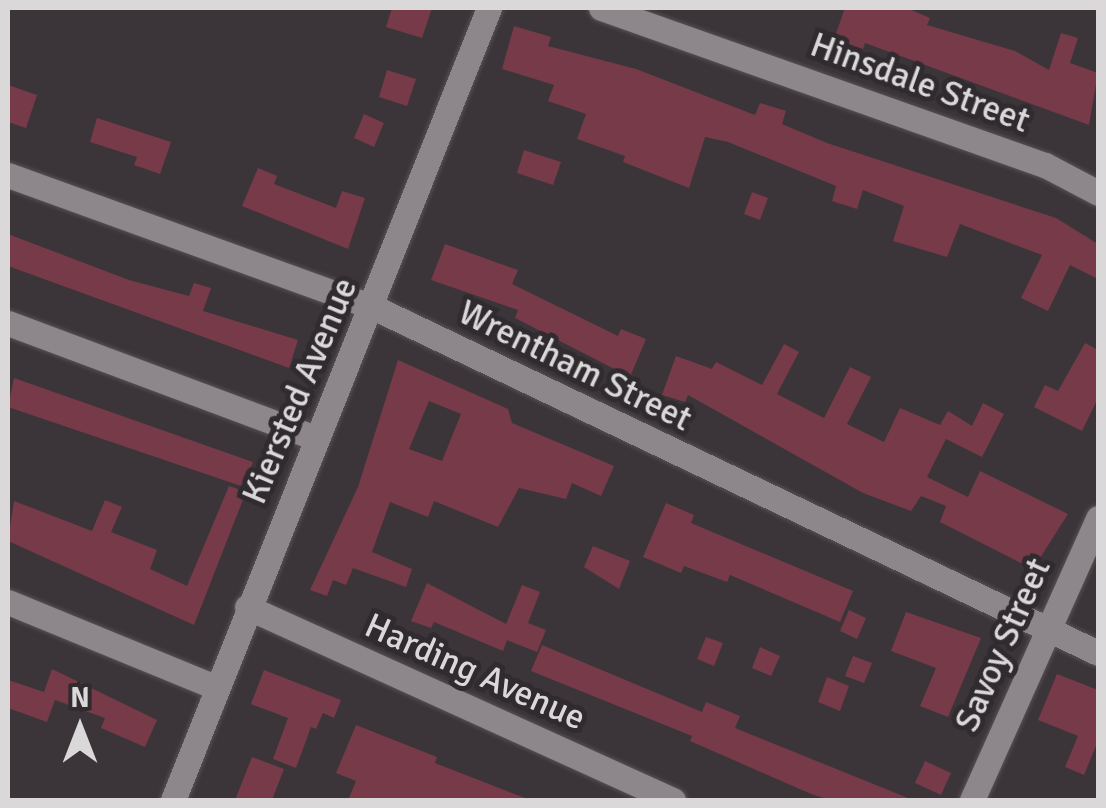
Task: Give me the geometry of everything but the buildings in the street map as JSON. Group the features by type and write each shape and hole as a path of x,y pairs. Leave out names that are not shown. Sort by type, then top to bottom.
{"street":[{"name":"Kiersted Avenue","path":"173,800 315,438 374,308 489,8"},
{"name":"Hinsdale Street","path":"601,8 1045,165 1098,193"},
{"name":"Wrentham Street","path":"8,175 374,308 1098,653"},
{"path":"8,323 315,438"},
{"name":"Savoy Street","path":"972,800 1098,518"},
{"path":"8,602 216,688"},
{"name":"Harding Avenue","path":"248,607 674,800"}]}
